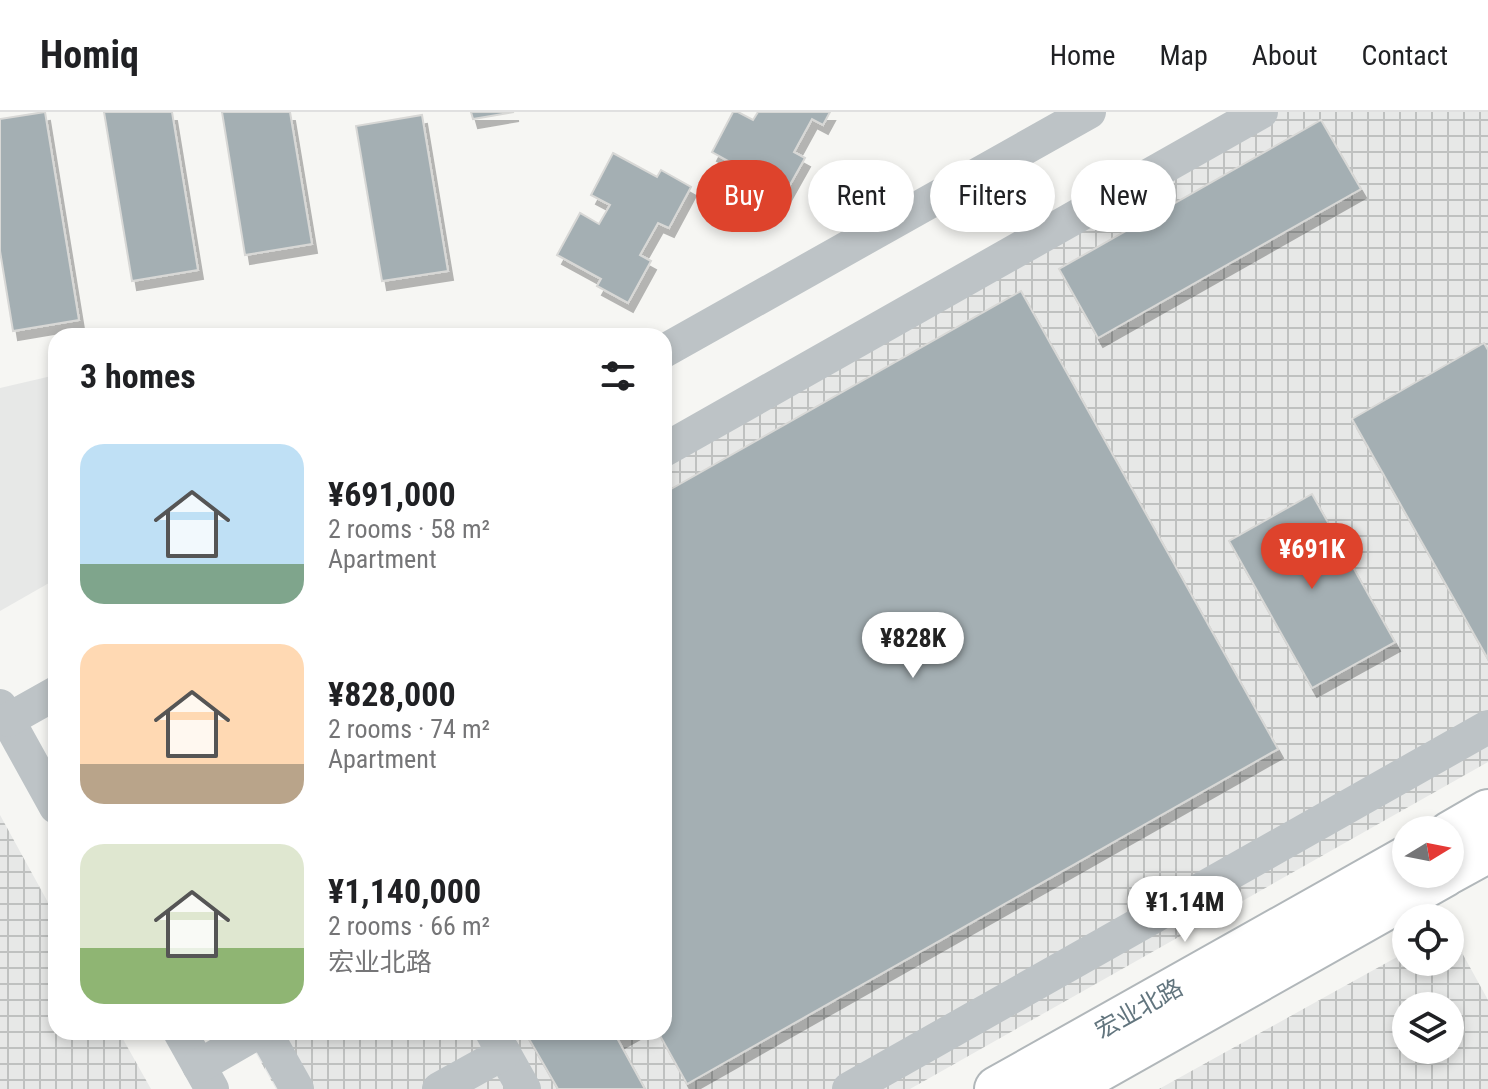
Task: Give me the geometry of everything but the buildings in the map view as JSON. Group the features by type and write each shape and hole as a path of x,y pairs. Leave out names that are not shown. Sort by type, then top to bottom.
{"main road":[{"path":"1464,826 1488,812"},
{"name":"宏业北路","path":"1464,864 1488,850"},
{"name":"宏业北路","path":"997,1089 1392,867"},
{"name":"宏业北路","path":"1064,1089 1421,888"}],"street":[{"path":"672,347 1089,112"},
{"path":"672,445 1261,112"},
{"path":"48,696 4,713 48,793"},
{"path":"849,1089 1488,727"},
{"path":"185,1040 206,1078 249,1040"},
{"path":"269,1040 297,1089"},
{"path":"439,1089 498,1043 524,1089"}],"shaded area":[{"path":"1231,112 1488,112 1488,762 910,1089 276,1089 248,1040 672,1040 672,428 1019,232 1055,232 1055,212 1071,203 1071,232 1176,232 1176,160 1146,160"},
{"path":"48,377 48,584 0,611 0,388"},
{"path":"0,815 48,902 48,1040 123,1040 151,1089 0,1089"},
{"path":"1464,956 1488,1000 1488,1089 1159,1089 1392,960 1392,976 1464,976"}]}
